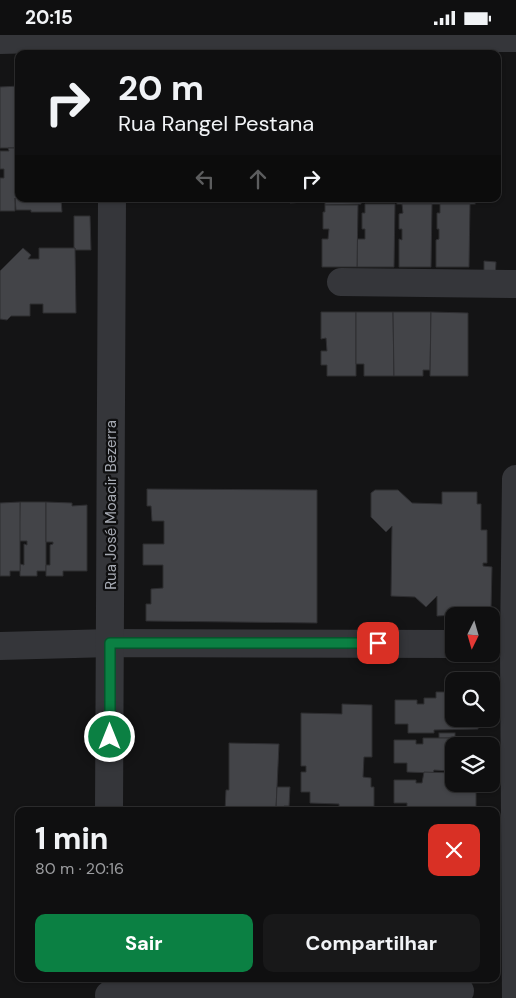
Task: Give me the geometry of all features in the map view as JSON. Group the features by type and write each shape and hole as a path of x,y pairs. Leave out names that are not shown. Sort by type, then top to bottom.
{"street":[{"path":"0,40 113,42 516,38"},
{"name":"Rua José Moacir Bezerra","path":"109,807 112,202"},
{"path":"341,282 516,284"},
{"path":"516,479 507,644 516,888 516,998"},
{"path":"0,646 110,643 445,644"},
{"path":"500,887 516,888"},
{"path":"109,991 460,991"}],"building":[{"path":"15,86 15,148 0,148 0,87"},
{"path":"8,148 15,148 15,211 0,211 0,178 4,178 4,169 0,169 0,151 9,151"},
{"path":"15,202 61,202 62,212 31,212 31,210 16,210"},
{"path":"325,202 361,202 361,204 325,205"},
{"path":"397,202 475,202 475,204 397,204"},
{"path":"365,204 395,204 394,267 357,267 357,239 365,239 365,229 362,229 362,213 365,213"},
{"path":"402,204 432,204 431,267 399,267 399,239 402,240 402,229 399,229 399,214 403,213"},
{"path":"440,204 470,204 469,267 436,267 436,240 439,239 437,213 440,213"},
{"path":"325,205 358,205 357,267 322,267 322,239 328,239 329,229 323,229"},
{"path":"74,216 90,216 91,250 75,250 74,248"},
{"path":"23,248 31,255 28,259 39,259 39,248 75,248 76,313 43,313 43,304 30,304 30,316 11,316 7,320 0,319 0,271"},
{"path":"484,261 496,262 495,280 484,279"},
{"path":"321,312 356,312 356,376 327,376 327,365 321,365 321,351 327,351 326,338 321,339"},
{"path":"356,312 393,312 394,376 364,376 364,364 356,364"},
{"path":"393,312 431,312 430,370 423,370 423,376 394,376"},
{"path":"431,312 468,313 468,376 430,376"},
{"path":"147,489 317,490 317,623 146,621 146,604 151,604 151,589 163,588 163,565 143,565 143,544 164,544 164,521 152,521 151,506 147,506"},
{"path":"375,490 398,490 412,503 442,504 442,492 477,492 477,504 481,504 481,530 487,530 487,563 483,563 483,566 492,567 491,607 445,607 445,616 437,616 437,596 426,607 415,597 391,596 392,526 386,532 371,517 371,493"},
{"path":"20,502 46,502 46,571 37,571 37,576 20,576 20,564 24,565 24,544 27,545 27,541 19,541"},
{"path":"20,502 20,571 10,571 10,576 0,576 0,503"},
{"path":"46,502 72,503 72,506 87,505 87,571 63,571 63,576 46,576 46,565 50,565 50,545 53,542 46,542"},
{"path":"436,692 445,692 445,727 478,727 478,729 434,730 434,733 408,733 408,724 395,724 395,700 417,700 417,704 424,704 424,698 436,698"},
{"path":"342,704 372,705 372,757 364,757 363,777 371,778 371,787 374,787 374,807 339,807 339,804 310,803 310,792 301,792 301,772 306,772 306,766 301,766 301,713 342,714"},
{"path":"439,733 455,733 455,737 439,738"},
{"path":"423,738 445,738 445,771 434,770 433,773 407,772 407,763 394,763 394,740 416,740 416,744 423,744"},
{"path":"229,743 279,744 276,807 225,807 226,790 229,790"},
{"path":"424,772 445,773 445,792 476,792 476,807 407,807 407,803 394,803 394,780 416,780 416,783 422,783"},
{"path":"277,787 290,787 289,806 276,807"},
{"path":"136,982 152,982 152,983"},
{"path":"470,982 489,982 489,983"}],"route":[{"path":"110,737 110,643 378,643"}]}
